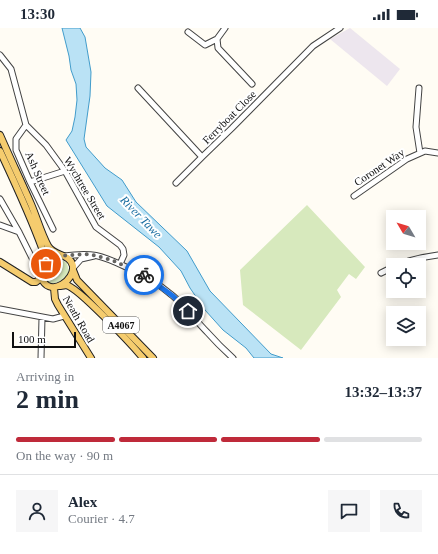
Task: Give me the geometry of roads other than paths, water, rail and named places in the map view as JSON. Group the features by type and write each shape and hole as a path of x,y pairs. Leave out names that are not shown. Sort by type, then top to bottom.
{"main road":[{"path":"0,135 48,246 55,254 70,261 73,269 71,276 57,287 47,286 42,278 44,258 42,250 27,210 0,151"},
{"path":"43,268 55,257 62,256"},
{"path":"0,262 32,282 36,282 42,278"},
{"name":"A4067","path":"73,269 77,280 153,358"},
{"name":"A4067","path":"57,287 66,285 83,297 143,358"},
{"name":"Neath Road","path":"57,287 55,299 64,316 92,358"}],"street":[{"path":"188,32 205,45 217,39 225,28"},
{"name":"Ferryboat Close","path":"138,88 202,157 238,123 313,46 340,28"},
{"path":"217,39 218,48 252,84"},
{"path":"0,55 11,69 26,125"},
{"path":"419,88 416,127 420,153"},
{"name":"Wychtree Street","path":"26,125 46,145 66,171 96,227 120,245 123,249 124,254 120,264"},
{"name":"Ash Street","path":"26,125 16,139 16,150 53,229"},
{"name":"Coronet Way","path":"354,196 407,159 425,151 438,153"},
{"path":"176,184 202,157"},
{"path":"30,182 66,171"},
{"path":"0,199 34,262 43,268"},
{"path":"0,225 19,232"},
{"path":"62,256 80,254 97,255 140,273 173,296 233,358"},
{"path":"73,269 81,259 97,255"},
{"path":"418,258 438,255"},
{"path":"381,274 386,271"},
{"path":"0,309 42,318 53,319 64,316"},
{"path":"41,358 42,318"}],"water":[{"name":"River Tawe","path":"62,28 80,28 85,37 91,72 90,96 84,139 86,147 105,168 122,180 136,202 187,251 210,291 271,354 283,358 254,358 246,348 223,330 205,310 190,288 181,271 159,247 107,206 66,140 72,131 77,100 76,84 71,70"}]}
